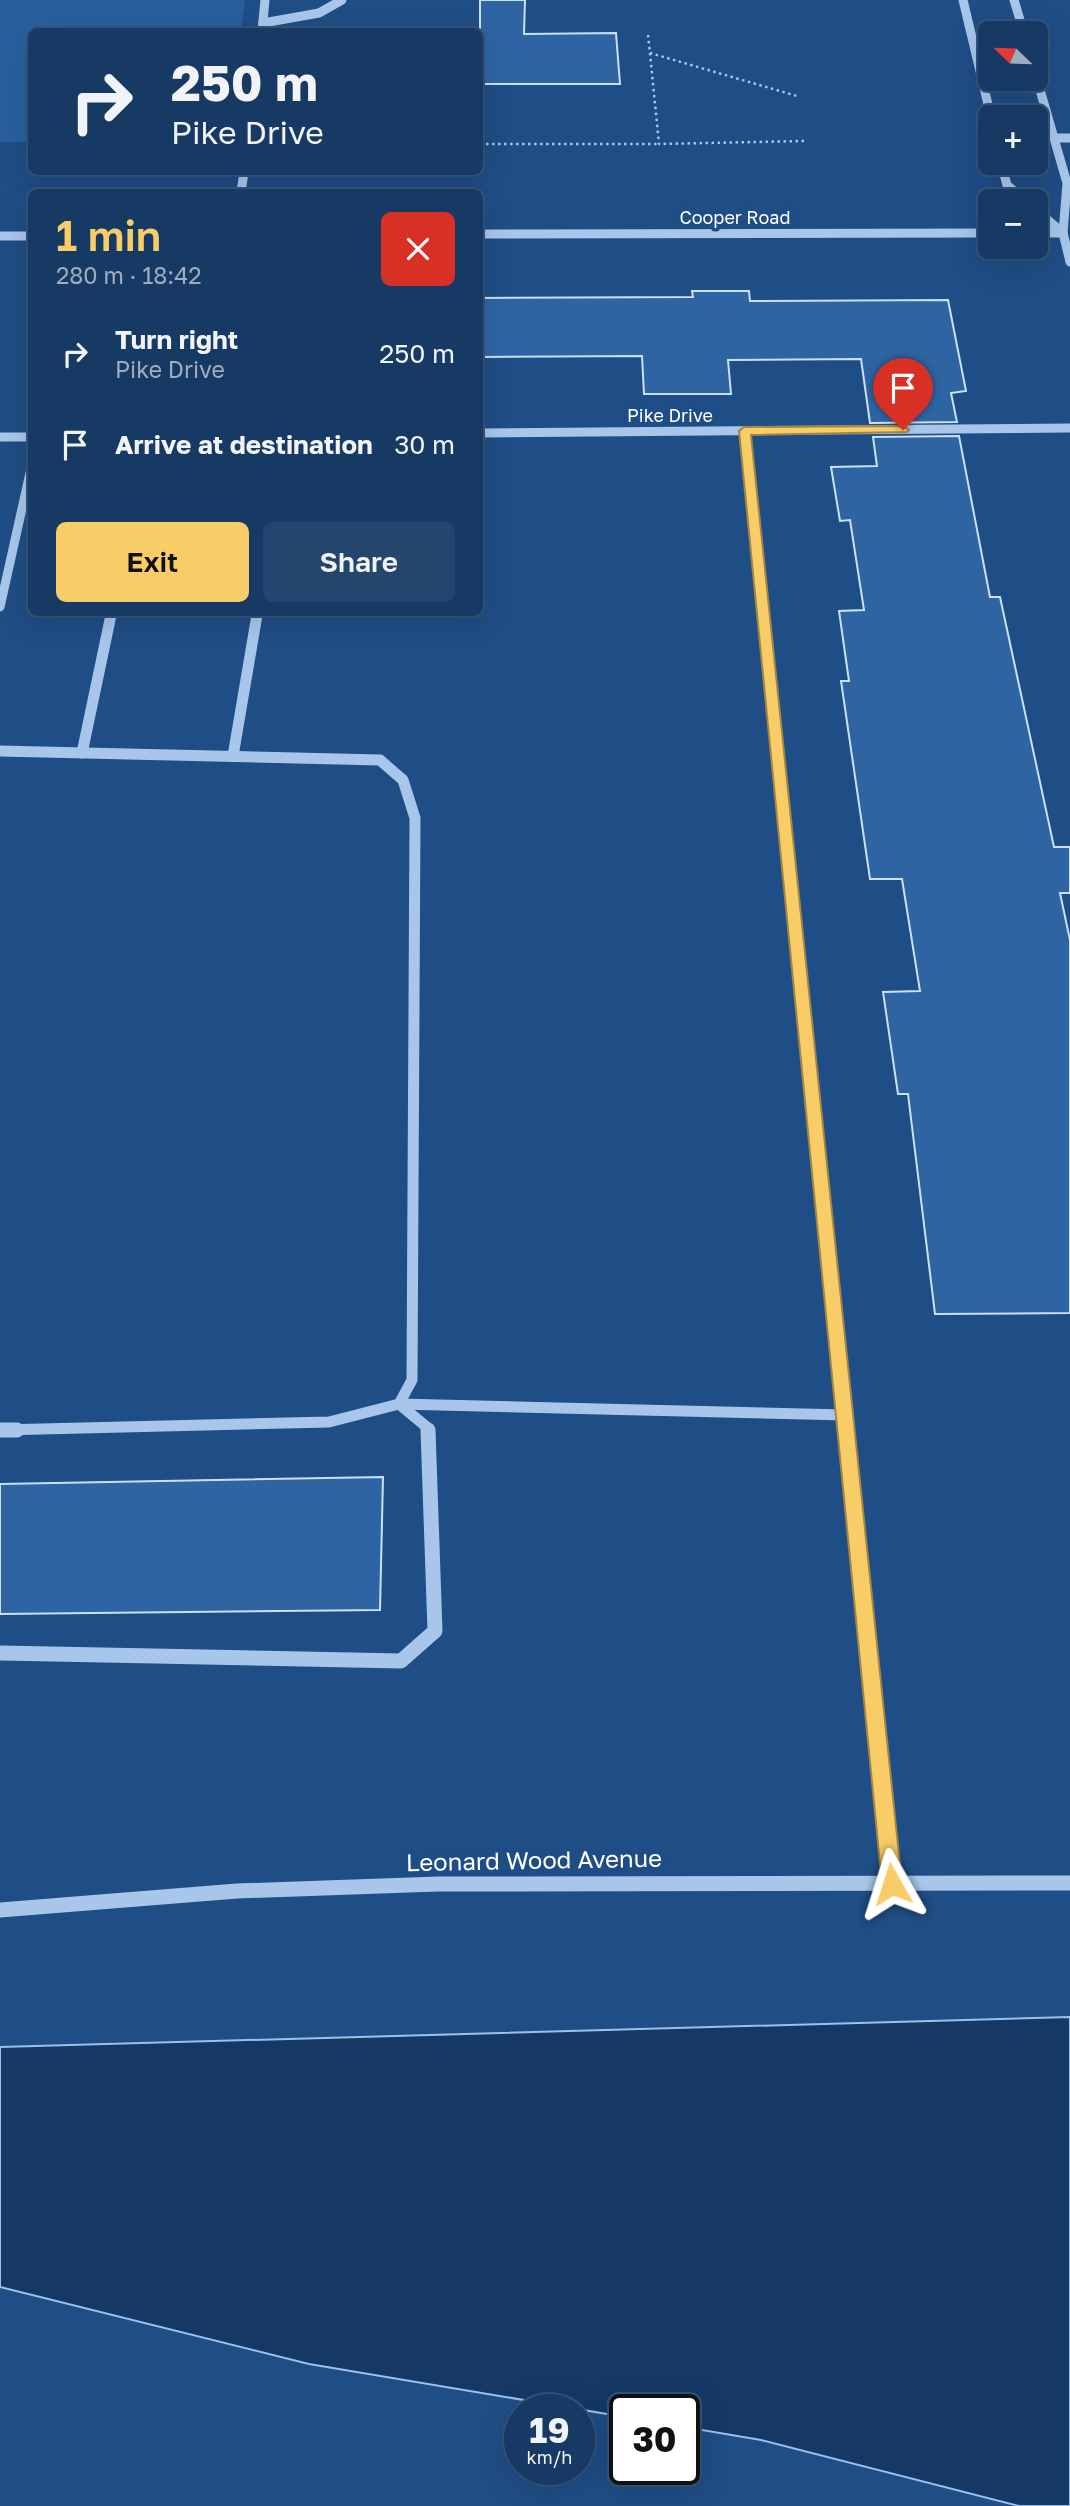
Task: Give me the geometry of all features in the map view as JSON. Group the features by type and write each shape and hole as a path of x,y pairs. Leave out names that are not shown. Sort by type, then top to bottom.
{"street":[{"path":"265,0 262,27 319,13 342,0"},
{"path":"963,0 988,105"},
{"path":"1014,0 1020,21"},
{"path":"1040,91 1067,183 1063,233 1070,261"},
{"path":"1054,138 1070,138"},
{"path":"1048,220 1063,233"},
{"name":"Cooper Road","path":"483,234 978,233"},
{"path":"1048,233 1063,233"},
{"path":"0,236 28,236"},
{"name":"Pike Drive","path":"483,433 1070,428"},
{"path":"744,431 892,1884"},
{"path":"0,437 28,437"},
{"path":"0,607 28,482"},
{"path":"82,753 111,616"},
{"path":"233,756 257,616"},
{"path":"0,751 380,760 403,780 415,818 412,1380 398,1404"},
{"path":"0,1430 329,1422 398,1404 846,1415"},
{"path":"0,1653 401,1661 435,1631 428,1428 398,1404"},
{"name":"Leonard Wood Avenue","path":"0,1910 237,1891 438,1884 1070,1883"}],"path":[{"path":"649,36 659,144"},
{"path":"650,53 797,96"},
{"path":"483,144 804,141"}],"shaded area":[{"path":"0,0 245,0 241,28 28,28 28,142 0,142"},
{"path":"1070,2017 1070,2506 1019,2506 761,2440 700,2430 700,2394 609,2394 609,2414 595,2412 595,2394 504,2394 504,2397 309,2364 0,2287 0,2047"}],"building":[{"path":"480,0 525,0 524,34 616,33 620,84 483,84 483,28 480,28"},
{"path":"692,291 749,291 750,301 948,300 966,391 951,393 957,422 870,423 861,359 728,360 731,394 644,394 642,356 483,357 483,298 693,297"},
{"path":"959,436 990,597 1000,597 1054,847 1070,847 1070,893 1060,893 1070,940 1070,1313 935,1314 908,1094 898,1094 883,992 920,991 902,879 870,879 841,681 849,681 839,611 864,610 850,520 840,521 831,467 877,466 873,437"},
{"path":"383,1477 380,1610 0,1614 0,1484"}],"route":[{"path":"892,1884 744,431 903,430"}]}
